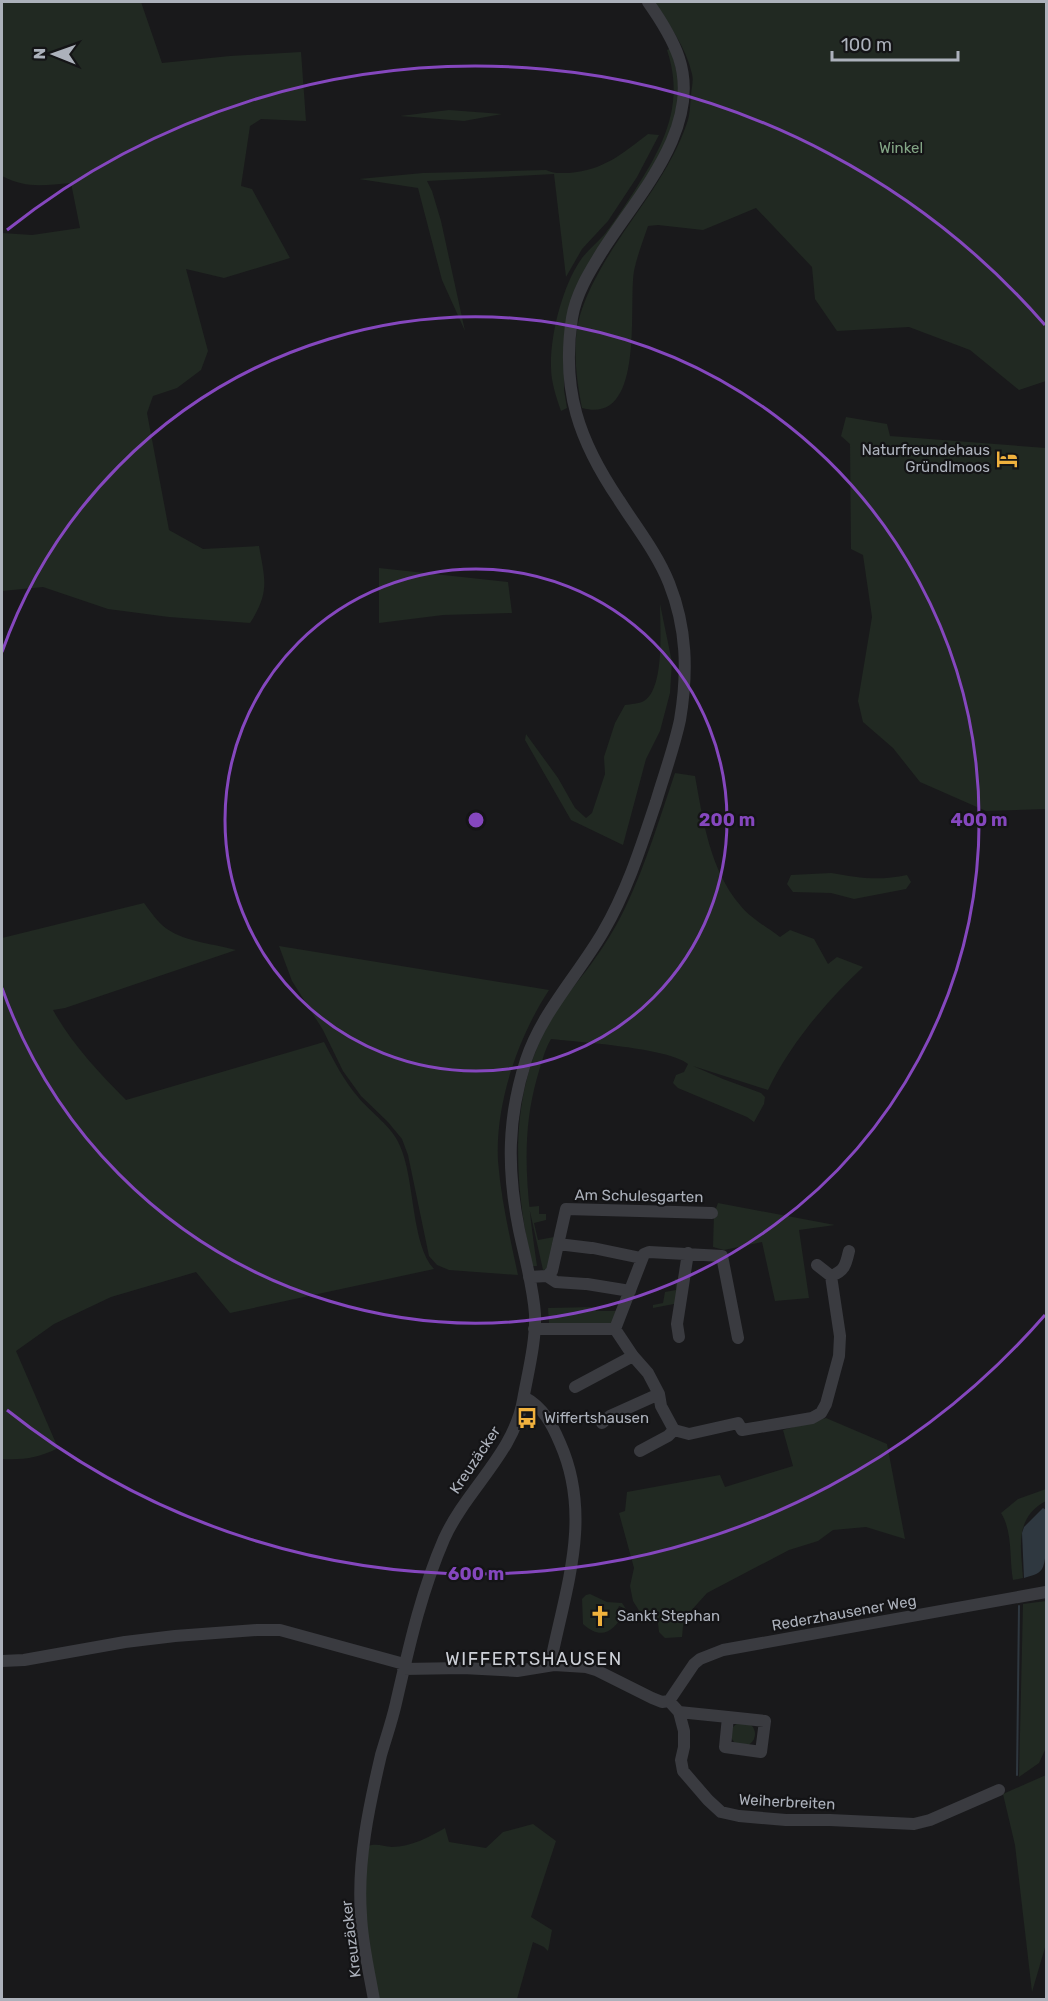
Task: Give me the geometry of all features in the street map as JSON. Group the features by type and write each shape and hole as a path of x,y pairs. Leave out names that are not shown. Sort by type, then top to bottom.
{"street":[{"name":"Kreuzäcker","path":"374,2000 362,1933 361,1866 380,1762 425,1589 446,1536 461,1507 504,1448 521,1413 524,1397 535,1313 511,1187 509,1152 513,1119 525,1066 537,1034 547,1016 603,931 630,878 671,754 685,683 686,652 681,621 667,578 646,540 591,455 576,419 568,374 573,312 583,285 669,149 680,123 684,88 681,66 667,31 648,2"},
{"name":"Am Schulesgarten","path":"547,1276 552,1271 555,1262 567,1209 712,1213"},
{"path":"558,1244 641,1258"},
{"path":"831,1276 841,1272 846,1265 849,1251"},
{"path":"615,1329 641,1258 649,1252 688,1253 722,1256 738,1338"},
{"path":"679,1337 678,1324 688,1253"},
{"path":"615,1329 633,1356 648,1373 659,1394 661,1406 674,1430 689,1434 738,1423 742,1430 812,1418 821,1413 826,1404 839,1356 840,1336 831,1276 817,1265"},
{"path":"529,1277 547,1276 556,1282 630,1291"},
{"path":"534,1329 615,1329"},
{"path":"575,1387 633,1356"},
{"path":"602,1423 610,1416 659,1394"},
{"path":"524,1397 541,1408 561,1445 573,1479 576,1538 570,1581 552,1656 554,1665"},
{"path":"640,1451 668,1436 674,1430"},
{"name":"Rederzhausener Weg","path":"669,1701 694,1664 700,1659 723,1650 1047,1592"},
{"path":"2,1661 24,1660 125,1642 175,1636 257,1630 288,1632 404,1666 517,1671 554,1665 596,1670 652,1698 662,1702 669,1701 679,1712 728,1717"},
{"name":"Weiherbreiten","path":"679,1712 684,1731 681,1760 683,1772 722,1812 739,1816 786,1820 914,1824 930,1820 999,1790"}],"green space":[{"path":"2,2 141,2 162,63 301,52 306,121 261,119 250,126 241,186 252,189 290,258 224,278 186,269 208,351 201,370 177,388 153,396 147,413 169,530 203,549 259,546 264,586 261,603 250,623 169,617 108,609 43,587 2,591 2,233 32,235 80,228 71,183 28,184 2,176"},
{"name":"Winkel","path":"654,2 1046,2 1046,381 1019,390 970,350 909,327 837,331 815,299 812,267 756,208 703,230 648,226 634,271 630,359 625,382 616,399 602,409 582,408 576,371 576,346 582,309 605,261 650,194 677,148 689,117 693,79 686,54"},
{"path":"671,48 679,82 675,119 657,162 601,244 564,353 564,390 567,408 561,411 553,384 551,367 555,325 559,310 575,269 620,213 663,140 669,123 674,88 667,50"},
{"path":"449,110 502,114 464,121 400,116"},
{"path":"648,134 659,135 637,177 608,221 582,249 566,277 554,174 427,181 441,221 465,331 442,280 418,188 359,179 423,173 546,170 569,173 603,165"},
{"path":"846,417 887,424 890,436 1046,448 1046,809 986,811 920,782 893,748 863,722 858,701 872,617 863,555 851,549 850,444 841,436"},
{"path":"379,568 508,582 512,613 443,615 379,623"},
{"path":"660,604 672,662 670,693 660,731 646,759 623,845 571,820 525,740 526,734 558,778 575,808 586,818 592,813 605,774 604,757 615,723 625,705 644,701 651,694 655,684 660,656"},
{"path":"675,773 695,776 709,844 721,876 744,910 780,937 790,930 814,939 828,964 837,957 863,967 810,1024 787,1056 768,1090 693,1066 761,1093 765,1097 764,1104 754,1122 678,1088 673,1083 676,1075 684,1072 688,1064 678,1058 644,1050 551,1039 537,1078 528,1125 528,1195 537,1266 532,1266 518,1167 522,1102 529,1070 541,1039 557,1009 600,951 623,912 646,857"},
{"path":"831,873 869,878 907,875 911,882 906,889 854,899 831,893 793,892 787,884 791,875"},
{"path":"144,903 167,929 192,940 236,950 65,1008 53,1010 77,1046 126,1100 324,1042 353,1091 387,1126 400,1146 405,1160 421,1244 434,1269 230,1313 196,1272 111,1297 54,1324 16,1351 58,1448 31,1458 2,1459 2,938"},
{"path":"279,946 549,990 518,1050 500,1117 499,1175 518,1275 449,1270 437,1265 429,1256 408,1155 402,1139 361,1096 343,1071 323,1030 292,981"},
{"path":"718,1203 835,1225 799,1230 809,1298 775,1301 762,1242 724,1250 713,1247 714,1214"},
{"path":"539,1206 539,1214 546,1214 546,1220 534,1223 538,1240 554,1237 555,1229 559,1231 548,1269 543,1270 529,1207"},
{"path":"675,1279 683,1279 679,1303 653,1308 653,1305 663,1303 665,1292 676,1290"},
{"path":"596,1307 596,1311 618,1311 612,1323 554,1325 549,1323 548,1308"},
{"path":"826,1418 887,1444 905,1539 866,1527 833,1530 818,1541 789,1550 707,1593 689,1613 683,1626 682,1637 665,1638 659,1632 658,1623 651,1623 643,1617 633,1601 630,1586 634,1568 619,1513 625,1511 627,1492 720,1475 725,1487 793,1466 783,1430"},
{"path":"1046,1489 1046,1501 1036,1508 1024,1525 1021,1544 1023,1578 1013,1580 1009,1537 1001,1513 1018,1499"},
{"path":"590,1594 607,1602 622,1603 626,1609 619,1606 617,1611 624,1614 616,1625 606,1632 596,1632 583,1624 582,1599"},
{"path":"1046,1601 1046,1748 1039,1763 1019,1777 1023,1604"},
{"path":"743,1722 748,1723 754,1729 754,1739 748,1745 743,1746 738,1745 732,1739 731,1734 732,1729 738,1723"},
{"path":"1046,1775 1046,1944 1032,1992 1015,1845 1003,1794"},
{"path":"533,1824 556,1841 531,1917 552,1930 548,1951 533,1942 517,1999 379,1999 373,1976 364,1910 368,1846 406,1845 445,1828 449,1842 486,1848 503,1832"}],"shaded area":[{"path":"1043,1508 1046,1510 1044,1564 1038,1573 1024,1578 1022,1533 1024,1527"}],"waterway":[{"path":"1017,1775 1019,1606"}],"place":[{"name":"Naturfreundehaus Gründlmoos","path":"1007,459"},
{"name":"Wiffertshausen","path":"527,1418"},
{"name":"Sankt Stephan","path":"600,1616"}],"district":[{"name":"WIFFERTSHAUSEN","path":"534,1659"}]}
